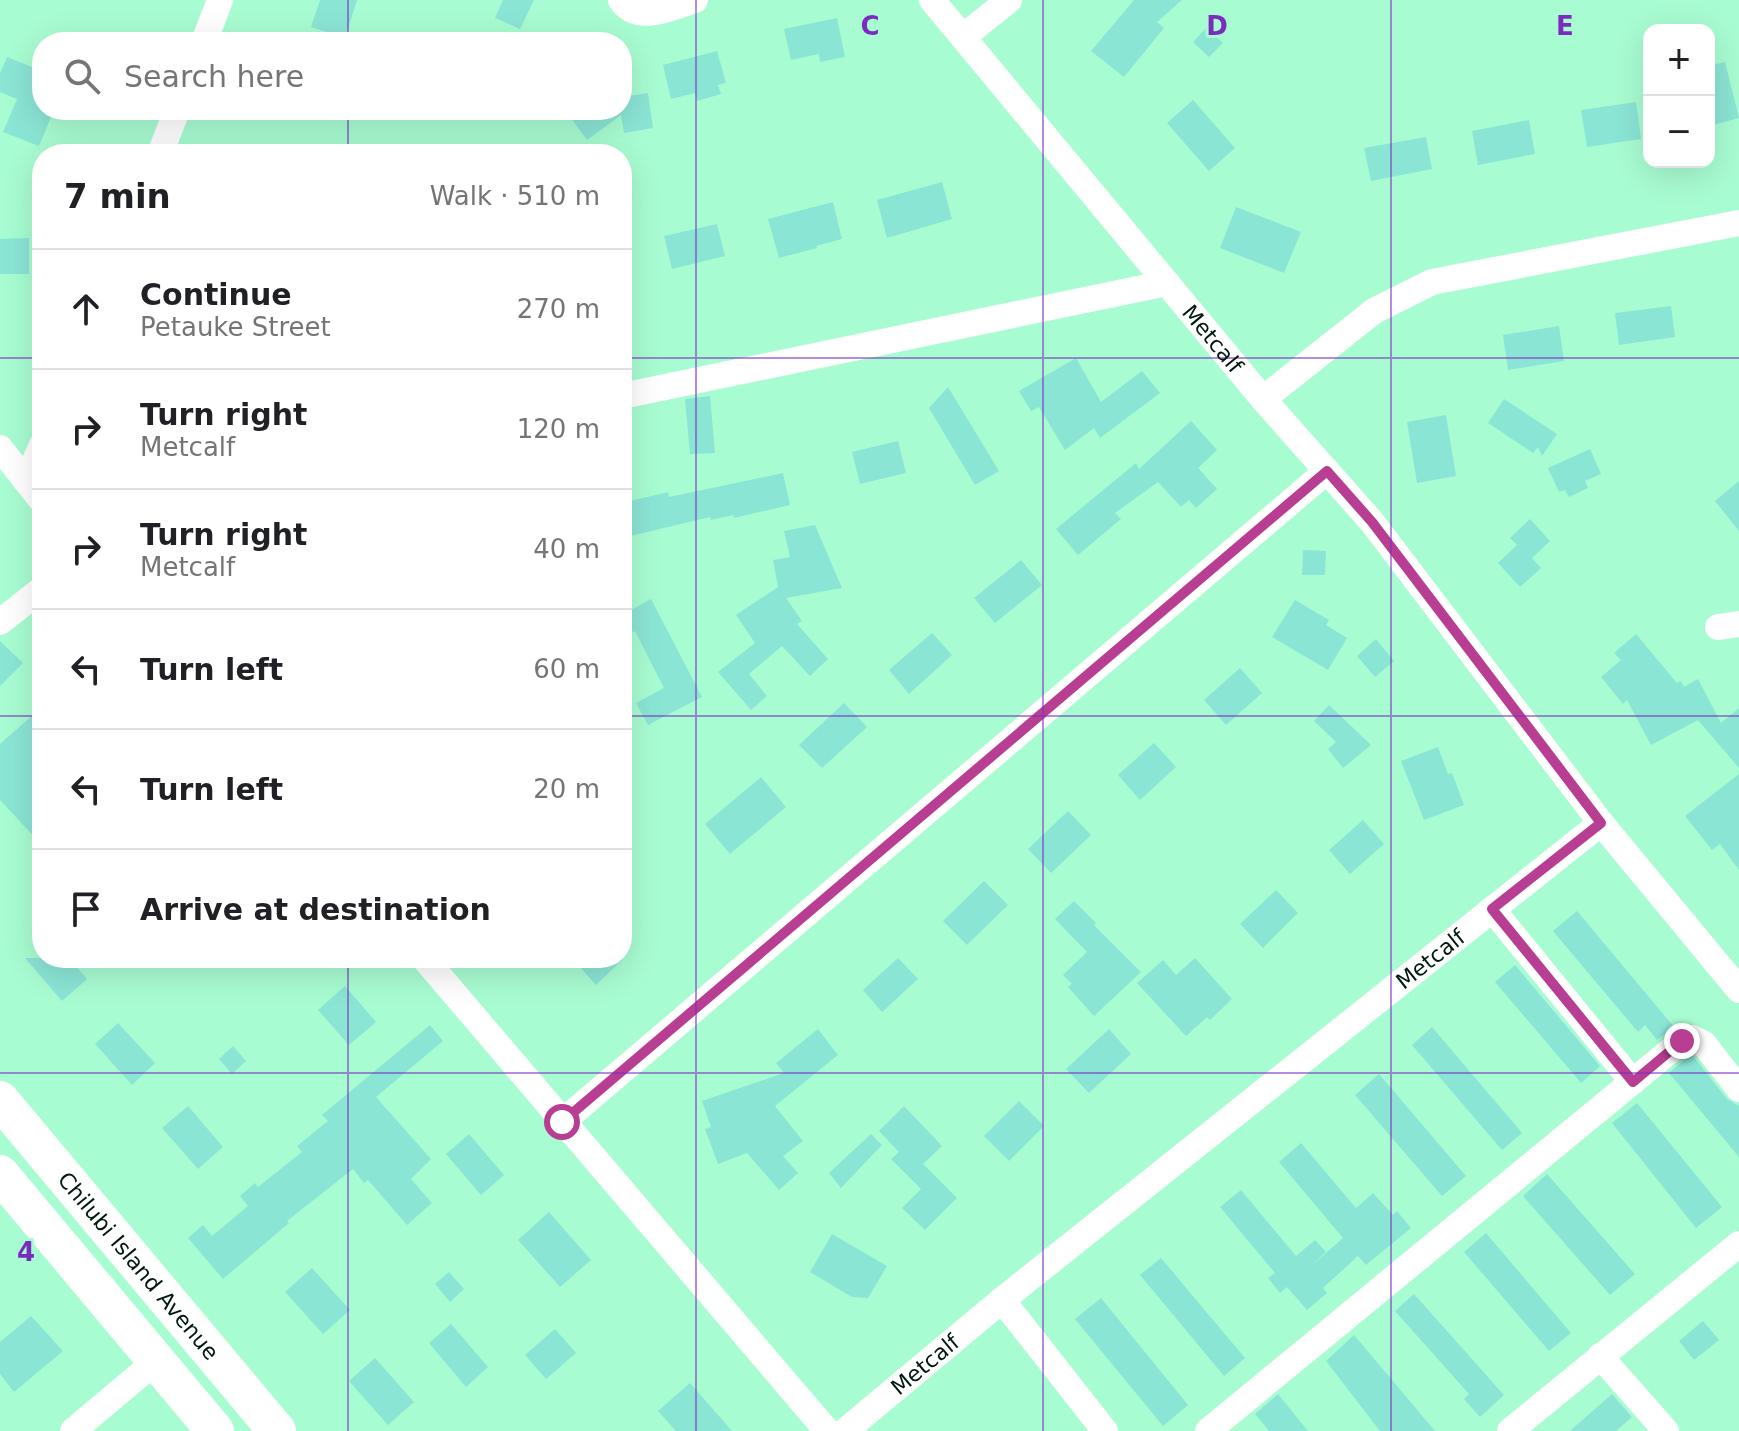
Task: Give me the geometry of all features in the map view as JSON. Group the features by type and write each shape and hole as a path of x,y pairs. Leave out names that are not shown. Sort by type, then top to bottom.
{"street":[{"path":"208,32 220,0"},
{"path":"621,0 639,13 659,12 695,0"},
{"name":"Metcalf","path":"845,1431 1002,1300 1601,823 1372,522 1263,399 932,0"},
{"path":"963,37 1009,0"},
{"path":"164,144 173,120"},
{"path":"1263,399 1374,311 1432,282 1739,223"},
{"path":"632,394 1167,283"},
{"path":"0,448 32,488"},
{"path":"562,1122 1327,471"},
{"path":"0,622 32,597"},
{"path":"1601,823 1739,990"},
{"path":"1492,909 1633,1082"},
{"path":"432,968 827,1431"},
{"path":"1208,1431 1682,1041 1692,1038 1704,1044 1739,1089"},
{"name":"Chilubi Island Avenue","path":"0,1100 277,1431"},
{"path":"0,1174 215,1431"},
{"path":"1510,1431 1739,1244"},
{"path":"1002,1300 1105,1431"},
{"path":"1600,1356 1666,1431"},
{"path":"73,1431 156,1361"}],"building":[{"path":"320,0 357,0 347,32 326,32 311,27"},
{"path":"503,0 534,0 520,29 495,18"},
{"path":"1134,0 1182,0 1157,22 1164,28 1124,77 1091,51"},
{"path":"837,18 845,57 820,62 819,54 791,60 784,29"},
{"path":"1206,28 1223,43 1209,57 1193,42"},
{"path":"717,51 726,83 718,85 721,94 697,101 695,93 671,99 663,65"},
{"path":"7,57 32,67 32,120 50,120 40,144 3,132 17,99 0,92 0,73"},
{"path":"1725,62 1739,118 1715,124 1715,96 1715,64"},
{"path":"648,93 653,128 624,133 622,120 632,120 632,95"},
{"path":"1193,100 1235,148 1209,171 1167,123"},
{"path":"1636,102 1641,139 1587,147 1581,110"},
{"path":"572,120 614,120 587,140"},
{"path":"1529,120 1535,154 1478,165 1472,131"},
{"path":"1426,137 1432,169 1371,181 1364,148"},
{"path":"942,182 952,219 887,238 877,200"},
{"path":"833,202 842,239 779,258 768,219"},
{"path":"1236,207 1301,232 1284,273 1220,248"},
{"path":"717,224 725,256 672,269 664,236"},
{"path":"29,238 29,274 0,274 0,239"},
{"path":"1671,306 1675,337 1619,345 1615,313"},
{"path":"1559,326 1564,361 1508,370 1503,335"},
{"path":"1076,358 1101,402 1142,371 1160,393 1100,438 1094,428 1065,450 1039,407 1031,411 1019,391"},
{"path":"948,387 999,471 975,485 929,408"},
{"path":"710,396 715,453 690,454 685,399"},
{"path":"1504,399 1557,434 1542,456 1538,447 1533,453 1488,423"},
{"path":"1446,415 1456,476 1417,483 1407,422"},
{"path":"1191,421 1217,450 1198,468 1217,489 1196,508 1189,500 1181,507 1158,482 1115,513 1121,519 1078,555 1056,529 1136,463 1139,469"},
{"path":"898,441 906,473 860,484 852,452"},
{"path":"1590,449 1601,474 1585,481 1588,488 1569,497 1565,490 1559,492 1548,468"},
{"path":"783,473 790,505 734,518 733,515 711,520 710,517 632,536 632,501 668,492 669,497"},
{"path":"1739,481 1739,531 1715,501"},
{"path":"1530,519 1550,541 1532,558 1541,568 1520,587 1498,563 1517,545 1510,538"},
{"path":"815,525 842,588 786,598 802,621 797,624 828,659 810,676 782,646 749,674 767,696 751,710 718,672 755,643 736,615 778,587 773,560 790,557 784,531"},
{"path":"1303,550 1326,551 1325,575 1302,575"},
{"path":"1021,560 1042,585 995,623 974,598"},
{"path":"651,599 702,697 648,725 636,703 664,688 635,631 632,633 632,609"},
{"path":"1295,600 1329,620 1326,625 1347,638 1328,670 1272,637"},
{"path":"932,633 952,655 909,694 889,670"},
{"path":"1636,634 1677,683 1681,681 1684,687 1698,679 1721,723 1739,708 1739,768 1698,720 1651,745 1627,700 1623,704 1601,677 1621,660 1614,653"},
{"path":"1376,639 1394,661 1375,677 1357,656"},
{"path":"0,641 23,663 0,686"},
{"path":"1240,668 1262,693 1226,725 1204,700"},
{"path":"844,703 867,727 822,768 799,745"},
{"path":"1329,705 1371,745 1343,768 1328,749 1336,742 1314,721"},
{"path":"32,716 32,834 0,800 0,744"},
{"path":"1154,743 1176,767 1140,800 1118,775"},
{"path":"1438,747 1464,805 1424,820 1401,761"},
{"path":"1739,774 1739,870 1720,844 1712,850 1685,816"},
{"path":"761,777 786,807 730,854 705,824"},
{"path":"1068,811 1091,835 1051,873 1028,849"},
{"path":"1363,820 1384,844 1350,874 1329,850"},
{"path":"984,881 1008,905 967,945 943,921"},
{"path":"1276,890 1298,913 1263,948 1240,924"},
{"path":"1074,901 1141,972 1094,1016 1068,987 1072,984 1063,975 1087,952 1055,919"},
{"path":"1577,911 1674,1027 1657,1040 1645,1025 1638,1032 1553,931"},
{"path":"898,958 918,979 882,1012 863,990"},
{"path":"1195,958 1232,999 1210,1020 1207,1017 1186,1036 1137,983 1163,960 1176,975"},
{"path":"1515,965 1600,1066 1581,1083 1495,982"},
{"path":"34,968 78,968 87,979 62,1001"},
{"path":"581,968 614,968 596,985"},
{"path":"345,986 376,1022 349,1045 318,1010"},
{"path":"118,1023 155,1063 132,1085 95,1044"},
{"path":"430,1025 443,1041 376,1097 431,1159 411,1179 432,1203 407,1225 368,1180 364,1183 353,1169 287,1221 289,1223 223,1279 188,1238 203,1225 212,1236 248,1206 240,1196 255,1183 258,1187 302,1152 297,1146 328,1121 322,1115"},
{"path":"1432,1027 1522,1133 1502,1150 1412,1045"},
{"path":"818,1029 838,1055 775,1106 803,1141 783,1156 798,1173 779,1190 747,1153 718,1164 705,1129 711,1127 702,1101 784,1073 776,1063"},
{"path":"1109,1029 1131,1054 1089,1093 1066,1069"},
{"path":"233,1046 246,1061 232,1074 219,1059"},
{"path":"1690,1055 1727,1099 1739,1106 1739,1157 1669,1073"},
{"path":"1379,1074 1466,1176 1442,1196 1355,1095"},
{"path":"1019,1101 1044,1126 1009,1161 984,1136"},
{"path":"1637,1103 1722,1207 1696,1228 1612,1123"},
{"path":"188,1106 223,1147 198,1169 162,1128"},
{"path":"904,1106 942,1146 923,1164 957,1198 925,1230 902,1208 921,1189 891,1159 899,1152 879,1131"},
{"path":"469,1134 504,1175 481,1195 446,1154"},
{"path":"871,1134 882,1145 841,1188 829,1173"},
{"path":"1301,1143 1356,1208 1373,1193 1393,1215 1397,1211 1411,1228 1366,1265 1358,1256 1323,1288 1327,1293 1307,1310 1287,1287 1280,1293 1268,1278 1275,1273 1220,1207 1241,1190 1296,1256 1315,1240 1326,1252 1307,1270 1343,1238 1279,1162"},
{"path":"1547,1174 1635,1274 1610,1295 1523,1196"},
{"path":"549,1212 591,1260 560,1287 518,1240"},
{"path":"1486,1233 1571,1333 1549,1351 1464,1252"},
{"path":"832,1234 887,1266 868,1298 852,1297 810,1272"},
{"path":"1161,1258 1245,1358 1224,1376 1140,1275"},
{"path":"312,1268 350,1310 323,1334 285,1292"},
{"path":"449,1272 464,1289 450,1302 435,1284"},
{"path":"1414,1294 1504,1395 1480,1417 1464,1399 1469,1394 1395,1311"},
{"path":"1101,1298 1188,1405 1163,1426 1075,1319"},
{"path":"31,1316 63,1351 14,1392 0,1374 0,1342"},
{"path":"1703,1321 1719,1340 1694,1360 1679,1341"},
{"path":"451,1324 488,1367 466,1387 429,1343"},
{"path":"555,1329 576,1353 546,1379 525,1355"},
{"path":"1354,1335 1435,1431 1380,1431 1326,1361"},
{"path":"375,1358 414,1402 388,1425 349,1381"},
{"path":"690,1383 732,1431 676,1431 658,1411"},
{"path":"1278,1394 1308,1431 1269,1431 1255,1414"},
{"path":"1612,1394 1632,1417 1616,1431 1570,1431"}],"route":[{"path":"562,1122 1327,471 1372,522 1601,823 1492,909 1633,1082 1682,1041"}]}
